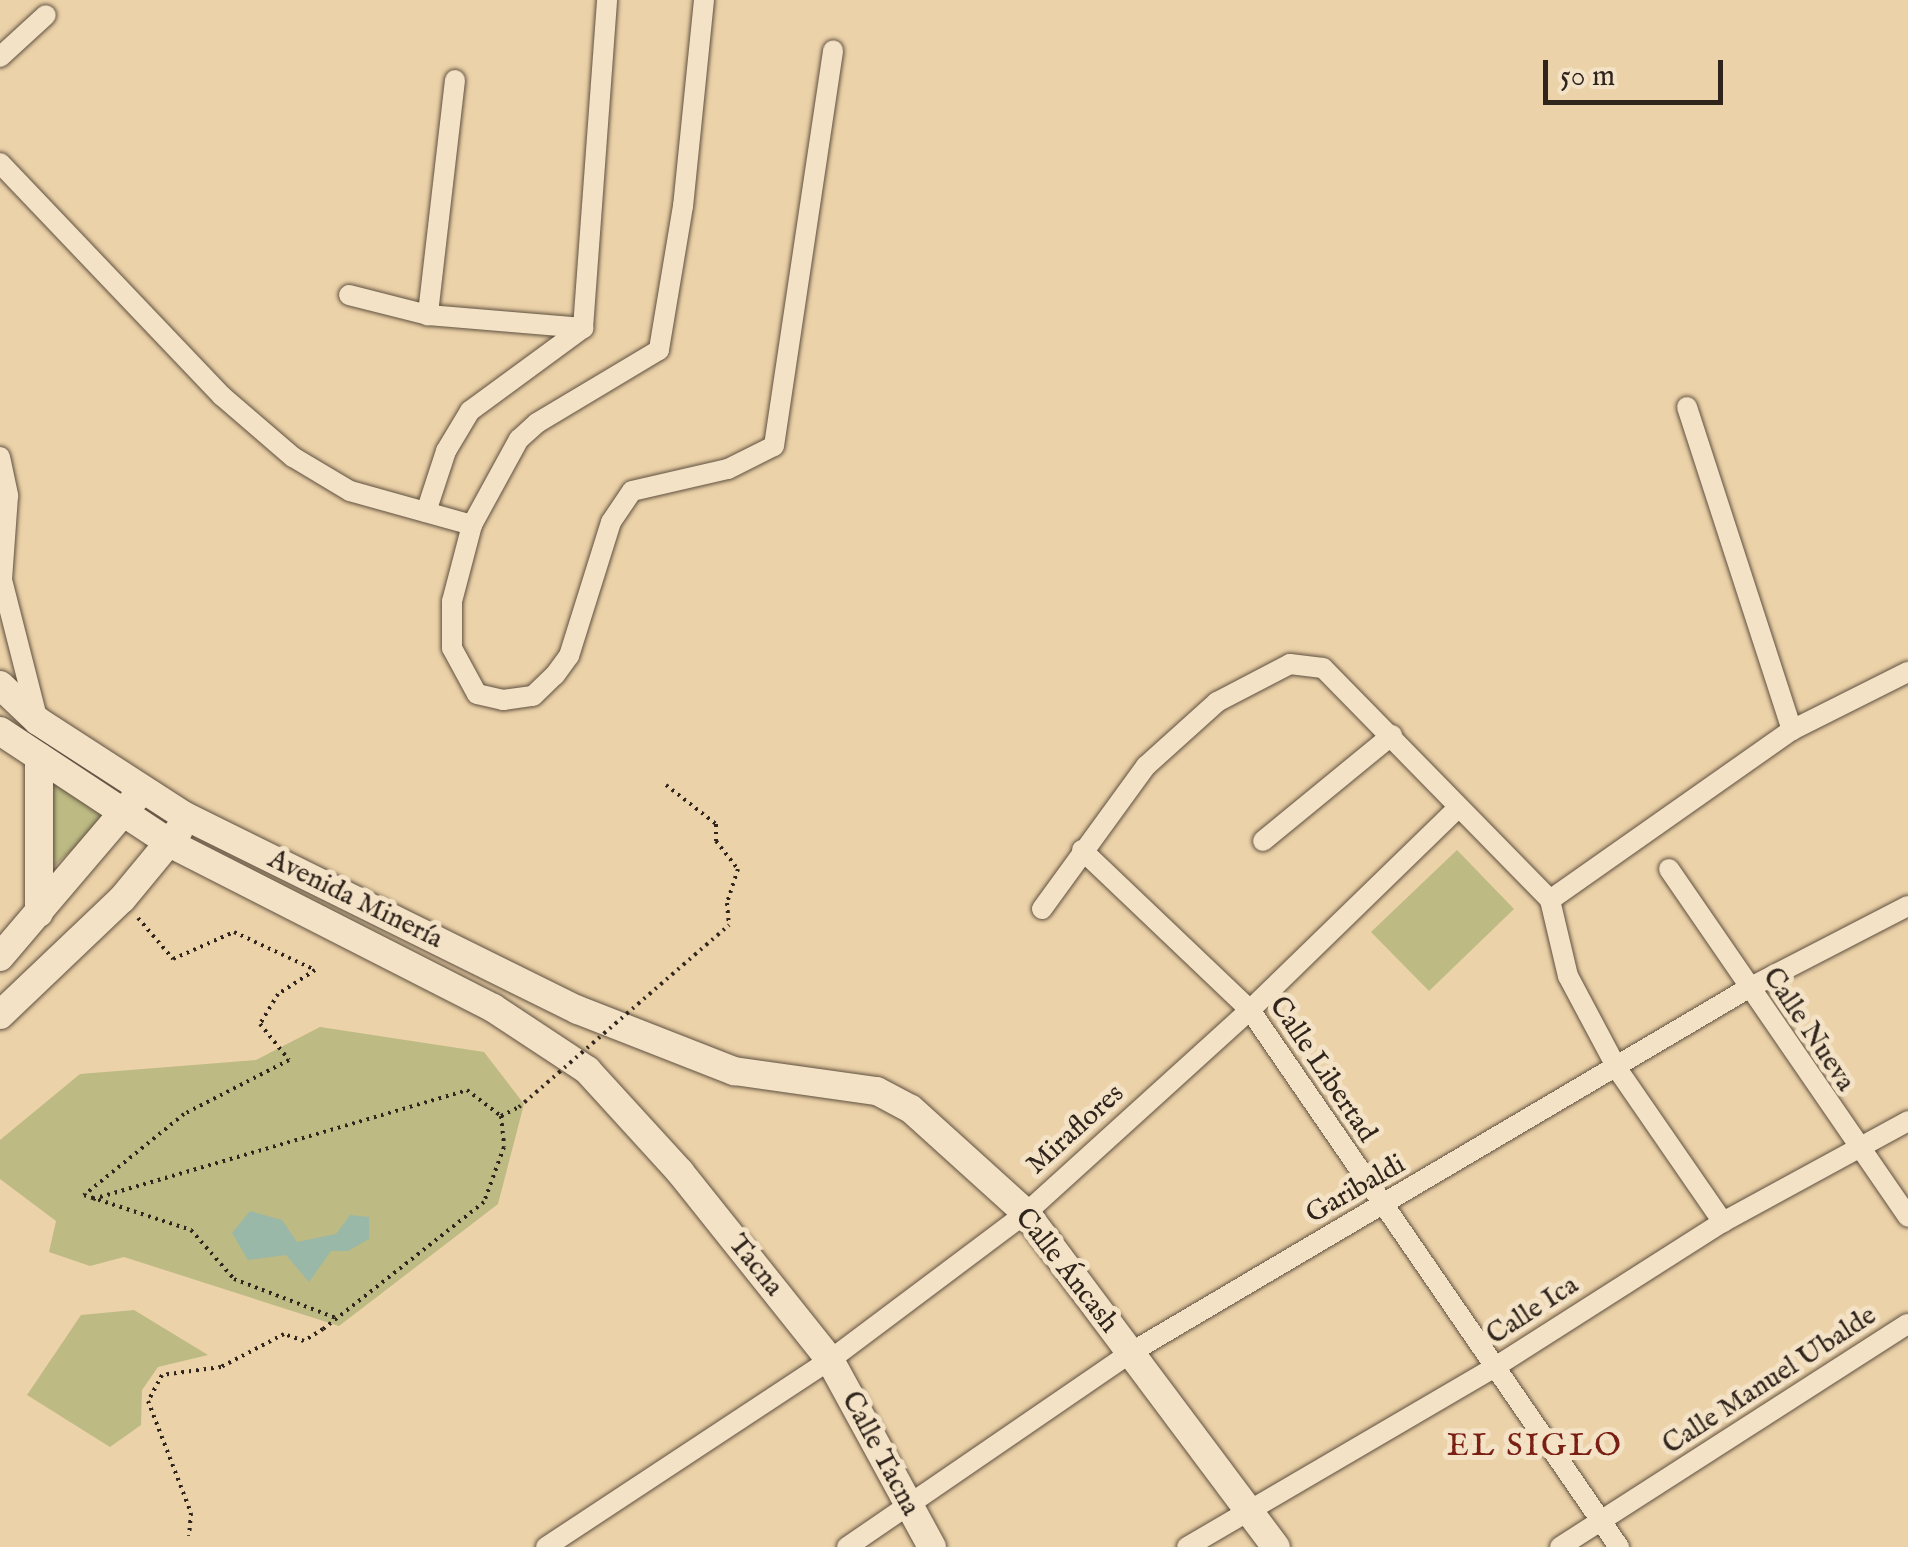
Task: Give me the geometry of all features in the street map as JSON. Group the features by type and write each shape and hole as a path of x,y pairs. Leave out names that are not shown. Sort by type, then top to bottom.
{"main road":[{"name":"Avenida Minería","path":"0,685 38,720 185,816 578,1010 734,1072"},
{"name":"Avenida Minería","path":"0,731 173,845 493,1008 586,1070 680,1172"},
{"path":"39,757 39,913"},
{"path":"0,957 128,814 142,787"},
{"path":"0,1015 173,845 185,816"},
{"name":"Calle Áncash","path":"734,1072 877,1091 911,1109 1026,1213 1250,1507 1276,1547"},
{"name":"Tacna","path":"680,1172 830,1360"},
{"name":"Calle Tacna","path":"830,1360 932,1547"}],"street":[{"path":"426,512 446,450 470,411 583,328 607,0"},
{"path":"704,0 684,206 659,350 519,440 472,524 452,601 460,673 477,694 504,700 533,696 569,656 611,522 632,491 728,469 774,446 833,50"},
{"path":"0,58 46,15"},
{"path":"428,315 455,80"},
{"path":"0,163 222,396 293,457 350,491 472,524"},
{"path":"350,295 428,315 583,328"},
{"path":"1687,407 1792,730"},
{"path":"0,457 8,496 2,580 38,720"},
{"path":"1042,909 1146,766 1218,702 1290,664 1323,668 1392,734 1456,809 1550,900 1568,976 1618,1070 1723,1222"},
{"path":"1550,900 1792,730 1908,672"},
{"path":"1264,841 1392,734"},
{"name":"Miraflores","path":"546,1547 830,1360 1026,1213 1250,1010 1456,809"},
{"name":"Calle Libertad","path":"1082,850 1250,1010 1492,1369 1618,1547"},
{"name":"Calle Nueva","path":"1669,869 1857,1151 1908,1218"},
{"name":"Garibaldi","path":"847,1547 1130,1353 1618,1070 1748,989 1908,906"},
{"name":"Calle Ica","path":"1187,1547 1492,1369 1723,1222 1908,1121"},
{"name":"Calle Manuel Ubalde","path":"1560,1547 1908,1324"}],"path":[{"path":"501,1116 518,1107 729,924 738,869 716,841 716,824 666,785"},
{"path":"122,899 173,959 234,932 316,970 278,994 260,1024 289,1060 184,1114 84,1195 191,1230 234,1278 337,1318"},
{"path":"94,1198 468,1090 501,1116 504,1146 484,1202 337,1318 304,1340 284,1334 221,1367 162,1375 148,1402 191,1513 189,1536"}],"shaded area":[{"path":"49,778 109,817 53,867"},
{"path":"1457,850 1514,909 1429,991 1371,932"},
{"path":"320,1027 484,1052 524,1104 498,1204 339,1326 124,1257 90,1266 49,1252 56,1221 0,1179 0,1140 80,1074 256,1060"},
{"path":"250,1211 282,1220 297,1242 336,1234 350,1215 369,1217 369,1239 348,1251 331,1251 309,1282 286,1255 248,1260 232,1233"},
{"path":"134,1310 208,1355 158,1367 142,1390 141,1425 110,1447 27,1395 81,1315"}],"district":[{"name":"EL SIGLO","path":"1535,1447"}]}
